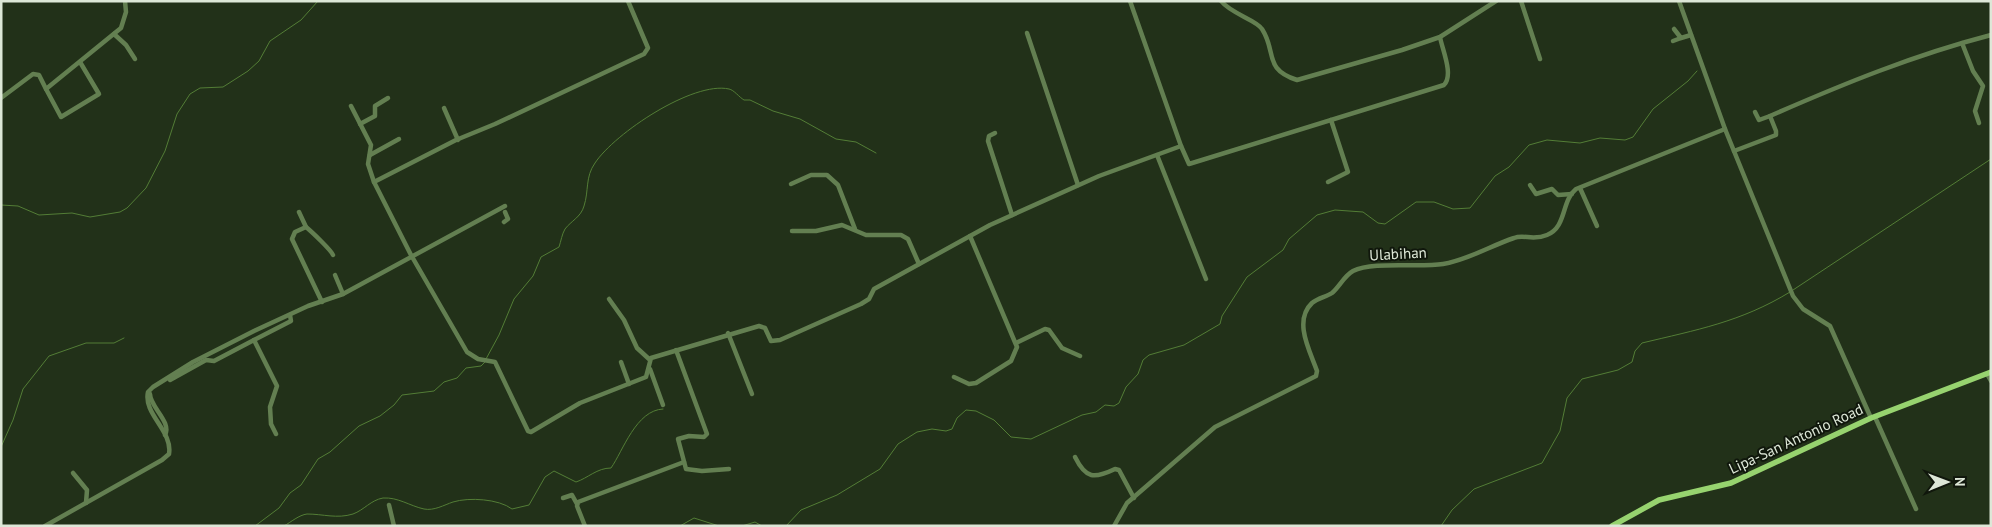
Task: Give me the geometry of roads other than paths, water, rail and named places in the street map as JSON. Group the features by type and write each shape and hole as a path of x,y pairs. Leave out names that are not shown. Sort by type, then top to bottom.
{"main road":[{"name":"Lipa-San Antonio Road","path":"1612,526 1659,500 1719,487 1744,478 1873,417 1989,373"}],"street":[{"path":"46,89 121,28 126,12 125,1"},
{"path":"374,182 458,140 647,52 648,48 641,28 628,1"},
{"path":"1130,1 1180,146 1187,163 1194,164 1444,85 1448,81 1448,74 1440,37"},
{"path":"1221,1 1226,7 1259,24 1263,30 1274,67 1282,74 1297,80 1402,50 1440,37 1496,1"},
{"path":"1521,1 1540,59"},
{"path":"1679,1 1725,129 1793,296 1803,310 1830,326 1916,509"},
{"path":"1674,28 1681,38"},
{"path":"1026,33 1078,185"},
{"path":"114,34 126,45 135,59"},
{"path":"1673,41 1692,35"},
{"path":"1754,112 1759,120 1878,70 1991,35"},
{"path":"1962,43 1973,71 1983,86 1983,91 1975,110 1979,123"},
{"path":"1,98 33,74 39,75 60,117 99,94 80,62"},
{"path":"360,124 375,116 374,108 388,98"},
{"path":"351,106 371,145 368,164 374,182 411,255 467,352 484,360 495,362 528,431 531,432 580,403 646,377 649,359 637,348 624,320 609,299"},
{"path":"444,108 458,140"},
{"path":"1734,151 1776,135 1770,116"},
{"path":"1328,182 1348,172 1331,120"},
{"path":"1530,185 1536,194 1552,189 1558,195 1572,194 1580,188 1725,129"},
{"path":"995,133 989,136 988,141 1012,215"},
{"path":"370,155 399,140"},
{"path":"649,359 728,333 762,326 771,341 774,342 861,304 868,299 874,289 1012,215 1078,185 1180,146"},
{"path":"1156,155 1206,279"},
{"path":"791,184 811,175 827,175 838,185 855,229"},
{"path":"1580,188 1597,226"},
{"name":"Ulabihan","path":"1114,526 1127,503 1216,427 1316,376 1317,371 1304,333 1306,310 1316,300 1331,293 1350,272 1366,268 1444,264 1488,250 1516,237 1534,239 1547,235 1558,227 1572,194"},
{"path":"46,526 162,460 169,454 170,448 165,435 146,400 148,392 193,362 290,315 343,294 411,255 504,208 508,219 504,222"},
{"path":"299,212 306,227 323,245 331,249 333,254"},
{"path":"792,231 816,231 842,225 866,235 906,236 919,264"},
{"path":"306,227 295,232 292,239 322,302"},
{"path":"954,377 969,384 976,383 1011,360 1016,352 1016,343 970,236"},
{"path":"335,275 343,294"},
{"path":"165,435 167,428 150,399 150,392 206,360 214,361 288,323 290,315"},
{"path":"1016,343 1045,329 1049,330 1062,348 1080,356"},
{"path":"728,333 752,394"},
{"path":"254,340 277,386 270,407 271,424 276,434"},
{"path":"676,350 707,434 704,437 689,436 678,439 687,470 728,469"},
{"path":"621,362 629,384"},
{"path":"649,368 663,405"},
{"path":"1989,373 1991,381"},
{"path":"1075,457 1081,470 1086,474 1104,475 1116,469 1119,470 1134,498"},
{"path":"577,504 684,462"},
{"path":"74,473 87,490 86,503"},
{"path":"562,498 572,495 585,526"},
{"path":"389,505 394,526"}],"waterway":[{"path":"1,205 18,206 39,215 72,213 90,217 120,212 127,208 146,188 165,151 177,114 190,94 200,88 223,87 248,71 259,61 270,41 301,20 318,1"},
{"path":"786,526 801,510 837,495 880,469 898,444 917,432 932,429 946,431 952,429 957,418 966,410 976,411 994,420 1011,437 1031,439 1082,415 1096,412 1105,405 1114,406 1119,403 1126,387 1138,374 1143,360 1149,355 1184,345 1220,324 1222,316 1247,277 1283,250 1289,239 1317,215 1335,210 1363,212 1378,223 1385,224 1416,202 1434,202 1453,209 1470,208 1495,176 1509,167 1529,145 1547,140 1580,143 1600,138 1625,140 1633,137 1653,109 1688,81 1697,71"},
{"path":"486,359 499,335 514,299 533,276 541,257 559,247 565,229 583,210 588,179 595,163 605,151 637,124 676,101 696,93 714,89 729,89 744,100 750,100 773,111 800,119 836,139 856,142 876,153"},
{"path":"1793,290 1991,159"},
{"path":"1441,526 1452,510 1474,489 1542,463 1560,431 1567,398 1582,379 1618,370 1632,362 1635,351 1642,343 1736,318 1754,311 1790,292"},
{"path":"1,447 13,420 23,389 49,356 86,343 114,343 124,338"},
{"path":"255,526 279,508 290,493 301,485 318,459 330,452 359,426 380,416 394,405 402,395 434,391 444,382 457,378 466,368 481,366 485,362"},
{"path":"284,526 298,517 307,514 336,516 353,514 383,498 399,500 419,508 428,509 460,500 492,501 512,509 529,505 545,477 554,471 576,482 601,470 611,468 631,432 645,416 663,409"},
{"path":"680,526 694,518 719,526"},
{"path":"742,526 755,522 762,526"}]}
